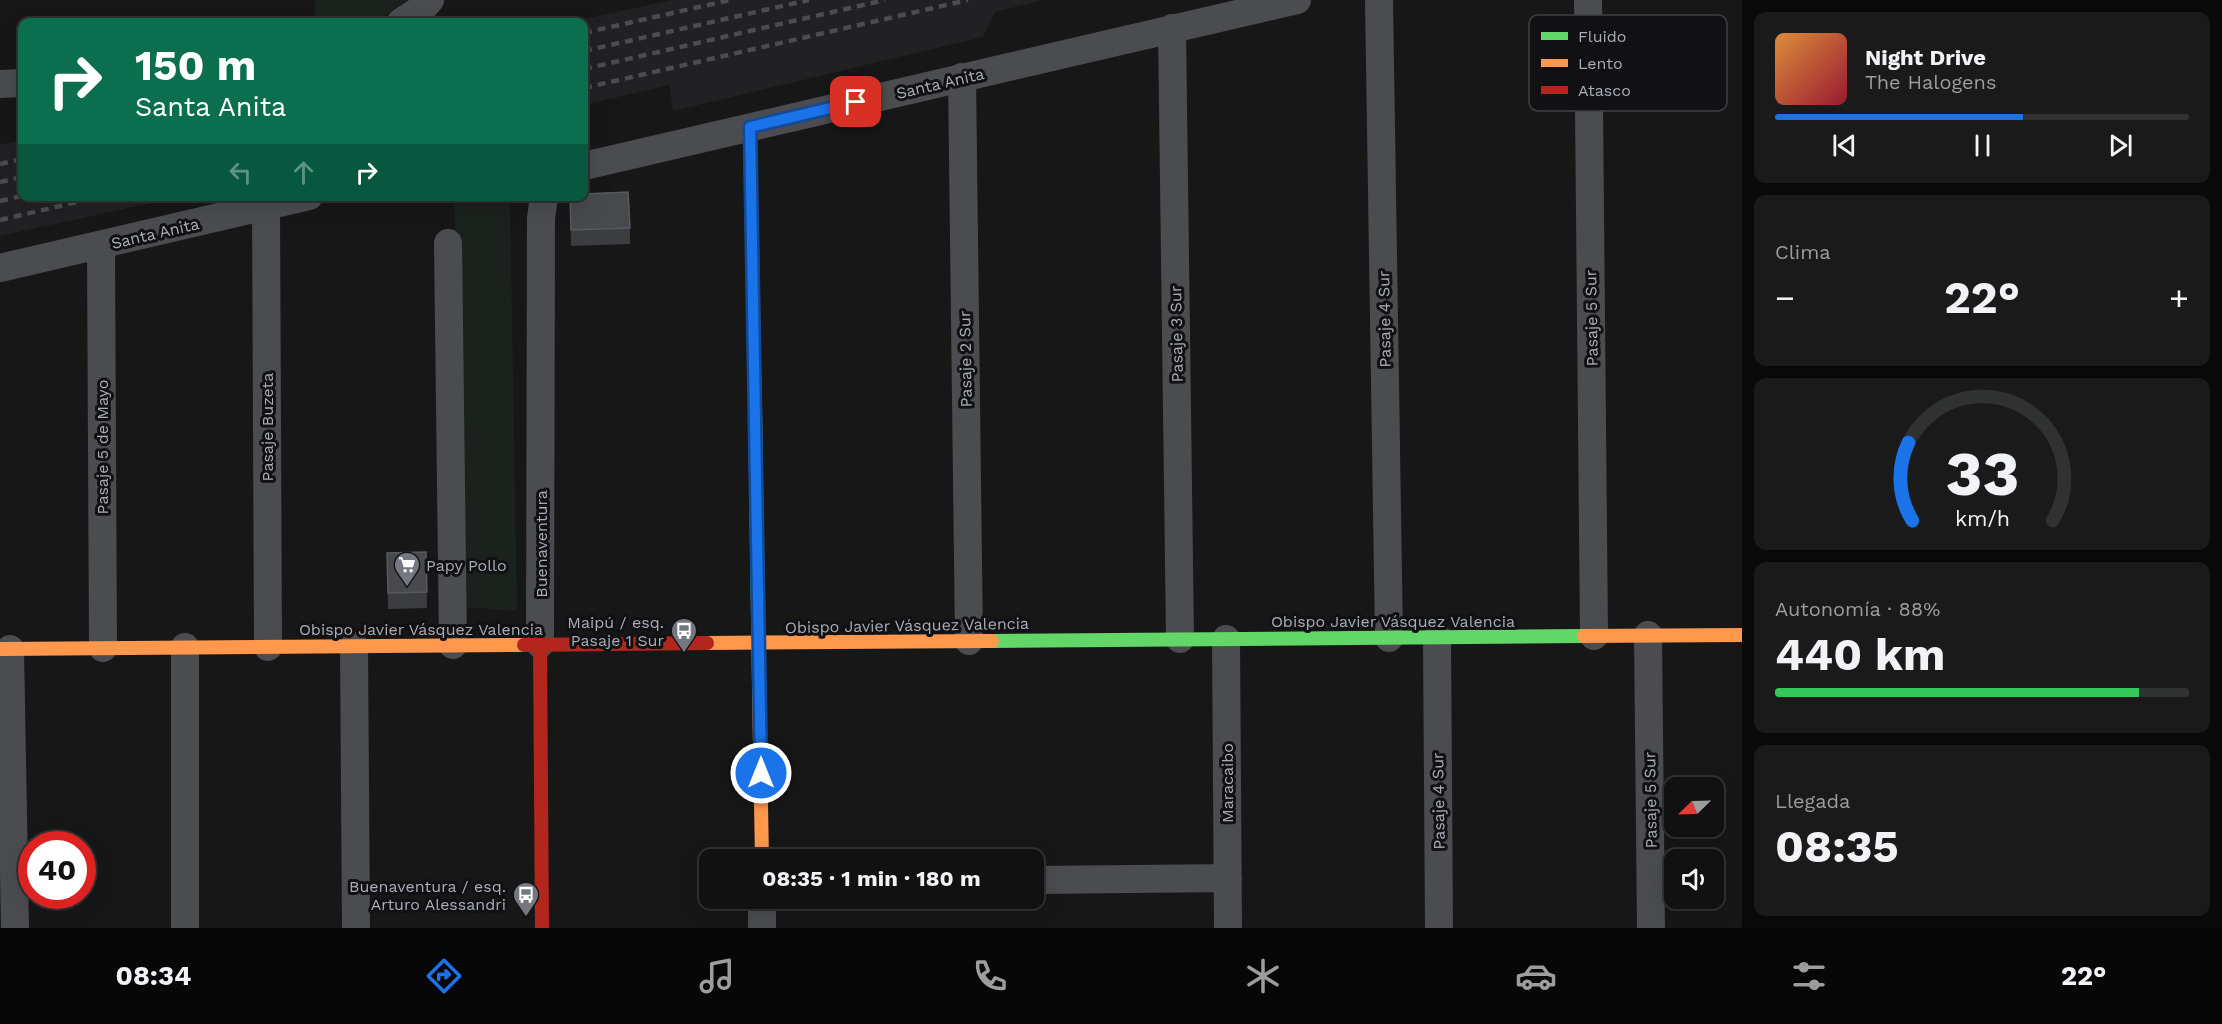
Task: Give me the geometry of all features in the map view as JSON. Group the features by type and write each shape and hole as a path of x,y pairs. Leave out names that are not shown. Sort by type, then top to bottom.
{"street":[{"path":"407,18 430,0"},
{"name":"Santa Anita","path":"588,165 1297,0"},
{"name":"Pasaje 4 Sur","path":"1379,0 1389,638"},
{"name":"Pasaje 5 Sur","path":"1588,0 1588,15"},
{"name":"Pasaje 3 Sur","path":"1172,28 1180,639"},
{"name":"Pasaje 2 Sur","path":"962,77 969,641"},
{"path":"0,84 18,83"},
{"name":"Pasaje 5 Sur","path":"1589,111 1594,636"},
{"path":"750,127 762,849"},
{"name":"Santa Anita","path":"0,268 289,201"},
{"name":"Buenaventura","path":"542,928 540,644 541,218 543,201"},
{"name":"Pasaje Buzeta","path":"266,207 268,646"},
{"path":"448,243 453,645"},
{"name":"Pasaje 5 de Mayo","path":"101,245 103,648"},
{"name":"Pasaje 5 Sur","path":"1648,635 1651,928"},
{"name":"Obispo Javier Vásquez Valencia","path":"5,649 1742,635"},
{"name":"Pasaje 4 Sur","path":"1437,637 1439,928"},
{"name":"Maracaibo","path":"1226,639 1228,928"},
{"path":"354,646 356,928"},
{"path":"185,647 185,928"},
{"path":"5,649 15,928"},
{"path":"1044,880 1228,878"},
{"path":"762,909 762,928"}],"shaded area":[{"path":"315,0 408,0 383,17 315,18"},
{"path":"672,0 1044,0 995,12 983,37 673,111 669,85 588,104 588,18"},
{"path":"18,141 18,201 161,201 0,236 0,145"},
{"path":"454,201 510,201 517,611 463,607"}],"building":[{"path":"628,192 630,228 571,230 570,201 588,201 588,194"},
{"path":"426,552 427,592 388,593 387,553"}],"railway":[{"path":"588,32 730,0"},
{"path":"588,50 809,0"},
{"path":"588,68 885,0"},
{"path":"588,87 968,0"},
{"path":"0,164 18,160"},
{"path":"0,182 18,178"},
{"path":"0,201 18,197"},
{"path":"0,220 82,201"}],"traffic: fast":[{"path":"755,406 759,687"},
{"path":"992,641 1584,636"}],"traffic: slow":[{"path":"1584,636 1742,635"},
{"path":"707,643 992,641"},
{"path":"0,649 524,645"},
{"path":"759,687 762,849"}],"traffic: jam":[{"path":"750,127 755,406"},
{"path":"524,645 707,643"},
{"path":"540,644 542,928"}],"place":[{"name":"Papy Pollo","path":"407,588"},
{"name":"Maipú / esq. Pasaje 1 Sur","path":"684,654"},
{"name":"Buenaventura / esq. Arturo Alessandri","path":"526,918"}],"route":[{"path":"761,773 750,127 856,102"}]}
